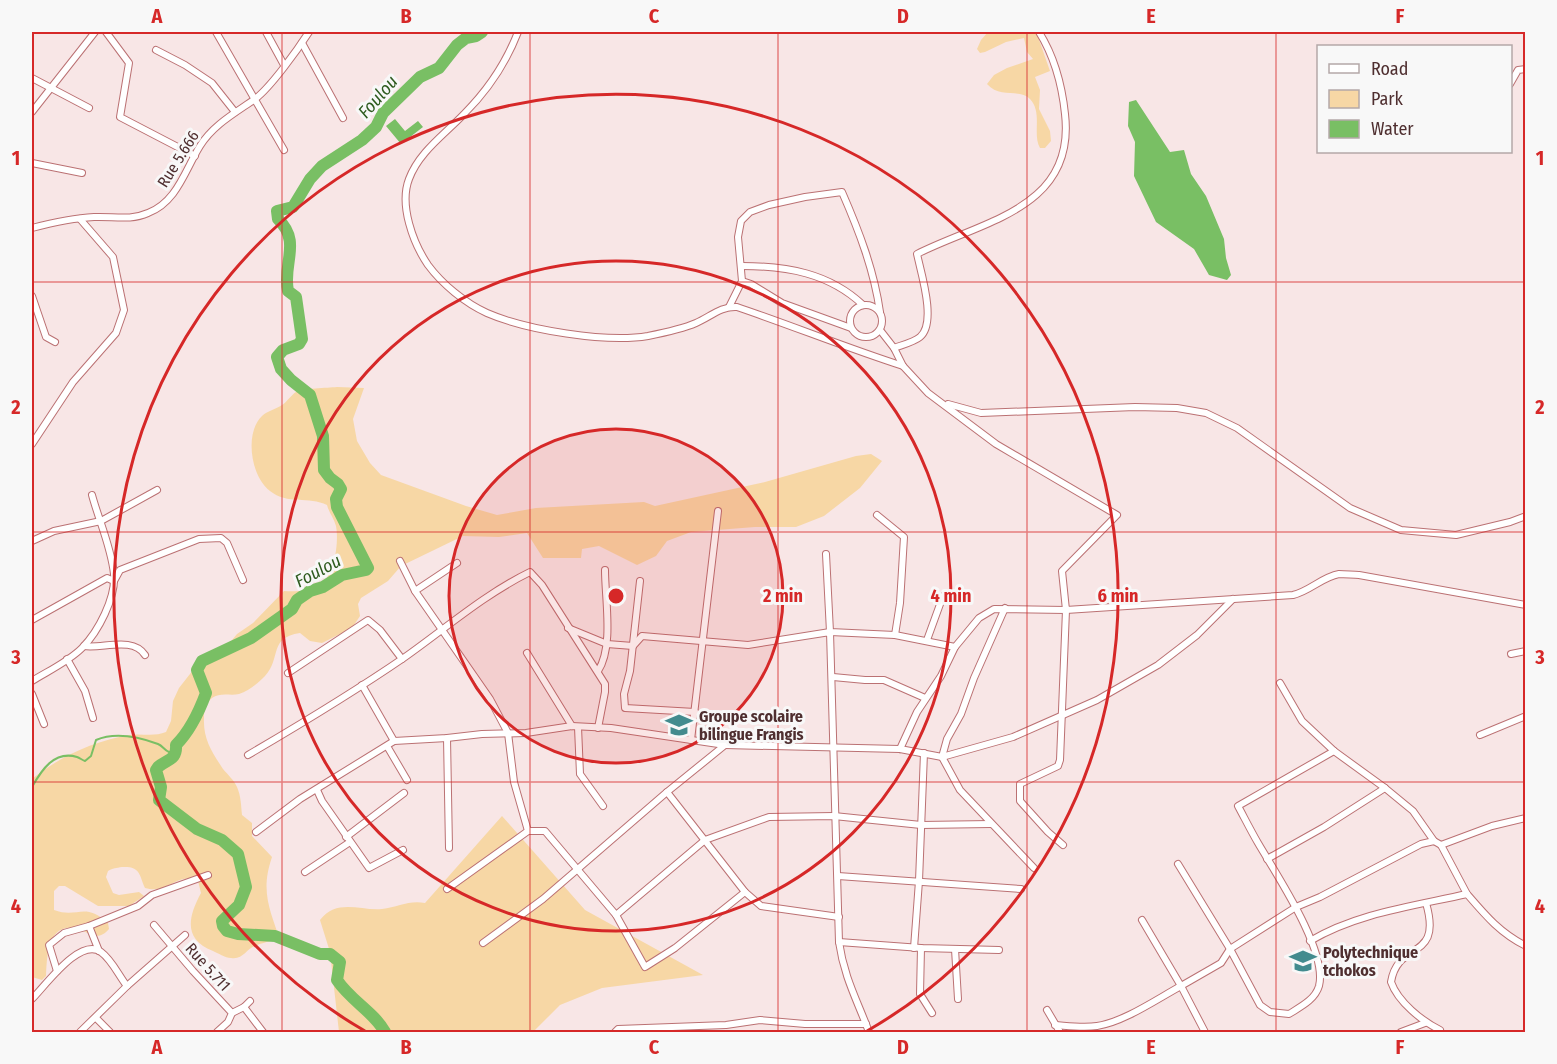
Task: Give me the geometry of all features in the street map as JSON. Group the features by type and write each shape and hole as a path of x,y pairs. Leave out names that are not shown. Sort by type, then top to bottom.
{"street":[{"path":"32,112 95,32"},
{"path":"106,32 129,63 120,117 195,156"},
{"path":"216,32 284,150"},
{"path":"266,32 284,65"},
{"name":"Rue 5.666","path":"32,228 80,219 104,217 124,219 150,213 169,200 209,134 268,87 309,32"},
{"path":"518,32 495,77 465,113 417,160 408,182 406,207 412,236 432,269 453,292 486,312 512,322 598,338 647,336 695,324 729,307 737,307 854,351 903,366"},
{"path":"894,348 919,338 928,327 926,290 917,254 1014,212 1044,188 1060,166 1066,137 1065,105 1053,62 1039,32"},
{"path":"302,43 343,118"},
{"path":"156,50 185,65 212,83 234,112"},
{"path":"1512,80 1518,70 1526,69"},
{"path":"32,78 89,108"},
{"path":"32,162 82,173"},
{"path":"729,307 742,281 739,250 741,221 750,212 769,205 842,192 876,283 883,318 880,330 876,335 865,338 859,336 851,328 782,303 742,281"},
{"path":"32,444 73,382 116,333 124,310 113,257 80,219"},
{"path":"742,266 770,266 816,275 843,288 863,305 872,306 880,312"},
{"path":"32,296 45,337 55,342"},
{"path":"851,328 852,314 863,305"},
{"path":"880,330 894,348 903,366 928,393 996,444 1117,515 1062,571 1066,610 1060,760 1058,766 1020,784 1020,801 1063,845"},
{"path":"942,402 981,413 1135,407 1177,408 1206,413 1239,430 1350,508 1401,530 1456,535 1526,516"},
{"path":"32,541 54,531 101,521 157,490"},
{"path":"92,495 101,521 114,580"},
{"path":"691,740 718,511"},
{"path":"877,515 904,537 896,635"},
{"path":"32,681 68,659 84,646 105,614 117,574 125,568 199,539 211,537 220,538 227,543 243,580"},
{"path":"826,554 833,677 834,816 839,942 847,981 869,1032"},
{"path":"400,561 415,591 490,699 508,733 514,782 528,831"},
{"path":"415,591 457,562"},
{"path":"597,671 603,663 607,644 605,570"},
{"path":"248,755 362,685 482,601 531,572 542,585 605,684 598,728"},
{"path":"900,748 925,698 941,676 955,647 979,618 994,609 1066,610 1293,595 1304,592 1326,578 1339,574 1359,575 1526,605"},
{"path":"32,620 107,578 114,580"},
{"path":"640,581 633,646 624,694 625,708 695,712"},
{"path":"927,640 943,596"},
{"path":"256,832 300,799 394,741 526,733 575,727 611,728 725,745 900,748 942,757 1013,737 1097,700 1158,665 1197,635 1233,599"},
{"path":"1005,608 974,678 962,714 947,739 942,757 960,790 1034,868"},
{"path":"288,673 368,620 380,630 402,659"},
{"path":"568,628 607,644 633,646"},
{"path":"633,646 642,636 748,645 830,632 896,635 955,647"},
{"path":"84,646 125,644 138,648 145,655"},
{"path":"1511,654 1526,651"},
{"path":"527,653 575,727 580,774 603,806"},
{"path":"68,659 85,692 93,718"},
{"path":"833,677 884,680 925,698"},
{"path":"1280,683 1302,721 1334,751 1385,788 1413,812 1434,841 1441,845 1467,894 1492,924 1502,933 1526,946"},
{"path":"362,685 394,741"},
{"path":"32,694 44,724"},
{"path":"1480,735 1526,716"},
{"path":"447,738 449,848"},
{"path":"483,943 543,898 725,745"},
{"path":"387,746 407,780"},
{"path":"1178,864 1230,949 1260,1005 1270,1012 1289,1014 1315,995 1319,986 1320,968 1296,907 1238,806 1334,751"},
{"path":"924,753 918,948 920,994 932,1013"},
{"path":"1268,859 1385,788"},
{"path":"317,790 321,801 369,868 403,850"},
{"path":"667,792 745,892 761,906 839,917"},
{"path":"305,872 348,840 404,793"},
{"path":"616,915 705,840 769,817 834,816 921,825 992,824"},
{"path":"1441,845 1492,826 1526,818"},
{"path":"447,889 528,831 545,831 616,915 645,967 675,948 745,892"},
{"path":"1055,1025 1091,1026 1115,1021 1221,963 1230,949 1296,907 1320,897 1421,844 1434,841"},
{"path":"57,971 49,945 64,933 89,926 138,906 152,895 208,875"},
{"path":"838,876 1021,890"},
{"path":"1310,941 1329,930 1353,921 1467,894"},
{"path":"1426,903 1431,920 1431,934 1425,942 1397,965 1392,973 1391,982 1402,1000 1425,1023 1440,1030"},
{"path":"1142,920 1205,1032"},
{"name":"Rue 5.711","path":"154,925 232,1013 228,1022 217,1032"},
{"path":"89,926 99,951 127,986"},
{"path":"80,1032 127,986 185,935"},
{"path":"839,942 918,948 999,950"},
{"path":"32,999 57,971 82,951 90,948 99,951"},
{"path":"955,949 958,999"},
{"path":"232,1013 250,1001"},
{"path":"244,1007 263,1032"},
{"path":"1047,1010 1060,1032"},
{"path":"96,1018 110,1032"},
{"path":"615,1032 618,1029 726,1025 760,1020 804,1024 866,1024"},
{"path":"1401,1032 1425,1023"}],"green space":[{"path":"988,32 1036,32 1037,34 1050,71 1035,77 1040,90 1039,109 1050,131 1051,141 1045,148 1040,148 1038,142 1036,111 1030,99 1021,94 998,91 987,84 994,75 1033,59 1027,52 1024,38 1006,42 980,53 977,49"},
{"path":"337,387 364,388 353,419 357,441 370,463 381,475 497,515 536,508 644,502 655,506 765,482 856,456 871,454 882,461 860,488 824,516 796,527 755,527 691,532 667,541 656,556 637,565 599,546 582,549 581,558 543,558 527,533 499,537 463,536 401,566 388,581 361,598 358,604 360,616 352,628 322,643 310,641 300,633 283,639 270,669 256,684 239,694 215,696 205,707 204,726 209,745 237,787 242,815 252,823 252,836 272,857 268,869 268,901 281,943 273,940 260,944 235,958 229,958 203,946 193,934 191,926 193,910 201,893 198,881 184,879 160,888 145,888 136,870 122,867 108,871 106,877 113,893 119,895 139,892 144,896 129,906 98,906 65,886 59,886 54,891 54,910 69,913 93,913 108,923 109,929 96,936 74,928 58,931 50,944 46,976 42,980 32,977 32,779 54,764 90,746 129,735 166,732 171,721 173,701 179,688 197,665 205,659 218,657 237,634 253,623 284,591 308,590 326,579 333,565 337,540 336,526 327,505 320,502 284,498 270,491 263,484 254,466 252,444 256,424 262,416 282,405 296,392"},
{"path":"502,816 585,910 703,975 602,988 560,1005 533,1032 339,1032 330,952 320,920 327,913 341,907 382,909 409,903 425,903"}],"water":[{"path":"1136,100 1170,152 1184,150 1191,174 1206,196 1224,239 1231,275 1227,280 1209,275 1194,249 1156,222 1134,176 1135,142 1128,126 1129,102"},
{"path":"395,119 405,131 418,121 423,127 401,144 386,126"}],"waterway":[{"name":"Foulou","path":"385,1032 337,980 340,962 330,954 320,954 275,936 238,934 227,931 222,921 239,905 246,887 238,854 222,840 197,829 159,800 161,787 156,770 175,754 176,745 190,727 206,693 197,670 202,661 251,638 292,609 297,600 310,591 323,587 342,575 368,568 337,507 336,499 341,489 324,470 323,436 310,395 281,369 277,357 283,350 299,344 302,339 296,297 288,291 289,236 278,219 277,211 293,207 310,179 322,166 362,140 376,127 383,113 420,77 439,68 457,45 466,38 482,32"},
{"path":"32,787 49,763 62,756 77,757 85,761 91,756 96,740 103,738 119,736 143,739 158,744 169,752 176,751"}],"place":[{"name":"Groupe scolaire bilingue Frangis","path":"679,725"},
{"name":"Polytechnique tchokos","path":"1303,961"}]}
